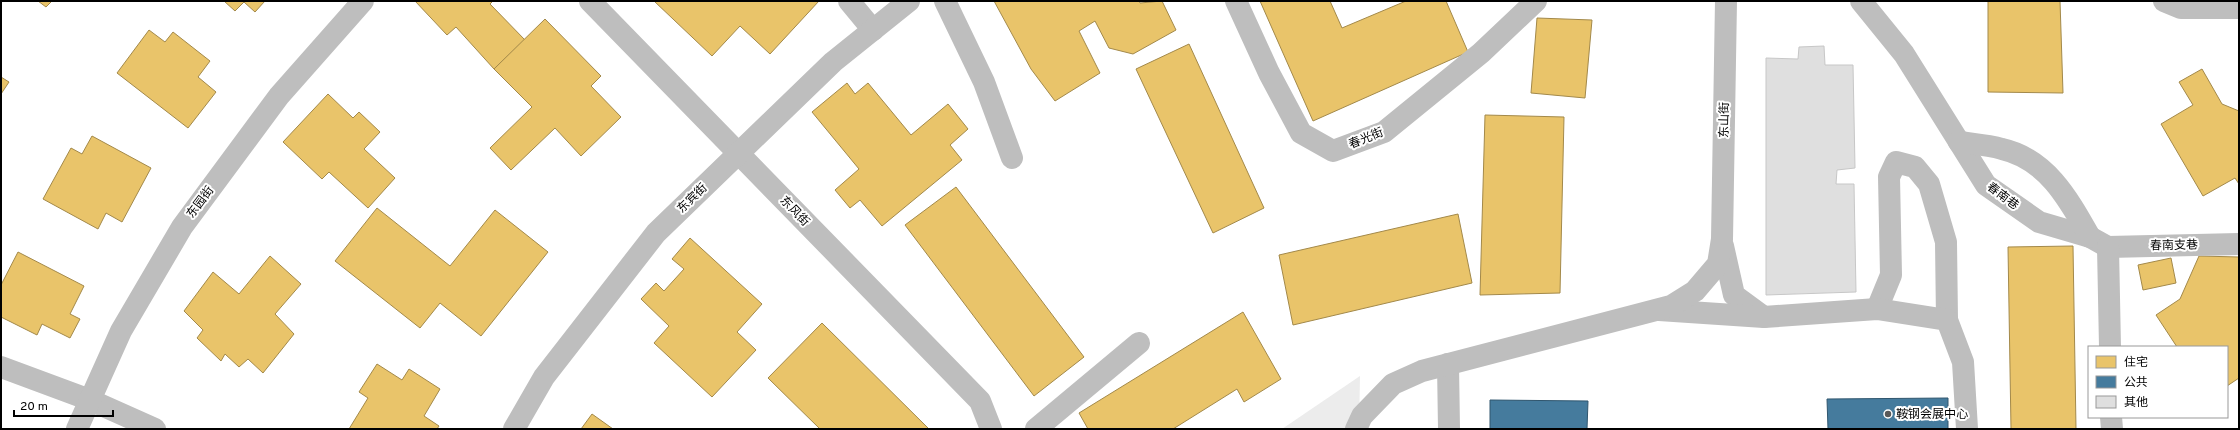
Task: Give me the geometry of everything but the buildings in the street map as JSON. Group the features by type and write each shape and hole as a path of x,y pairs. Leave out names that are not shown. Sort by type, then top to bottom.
{"street":[{"name":"东园街","path":"77,429 121,331 182,227 279,96 363,1"},
{"name":"东风街","path":"590,1 980,401 990,428"},
{"path":"849,1 873,30"},
{"name":"东宾街","path":"514,429 544,377 656,233 833,62 909,1"},
{"path":"945,1 984,82 1012,158"},
{"name":"春光街","path":"1236,1 1269,73 1301,133 1333,151 1384,132 1481,53 1536,1"},
{"name":"东山街","path":"1722,238 1726,1"},
{"name":"春南巷","path":"1861,1 1904,54 1986,185 2038,222 2099,242"},
{"path":"2164,1 2181,8 2239,8"},
{"path":"1959,142 2003,149 2035,162 2064,192 2099,242 2110,346"},
{"path":"1877,309 1891,275 1889,177 1896,162 1914,167 1929,184 1946,242 1946,320 1963,362 1967,429"},
{"path":"1356,429 1362,416 1393,384 1422,371 1671,306 1695,291 1718,264 1722,238"},
{"path":"1722,238 1734,295 1764,317"},
{"name":"春南支巷","path":"2099,242 2239,244"},
{"path":"1654,310 1764,317 1877,309 1946,320"},
{"path":"1036,429 1139,343"},
{"path":"1448,364 1449,429"},
{"path":"1,367 90,400 155,429"},
{"path":"2111,418 2112,429"}],"shaded area":[{"path":"1360,376 1359,429 1282,429"}],"place":[{"name":"鞍钢会展中心","path":"1888,414"}]}
